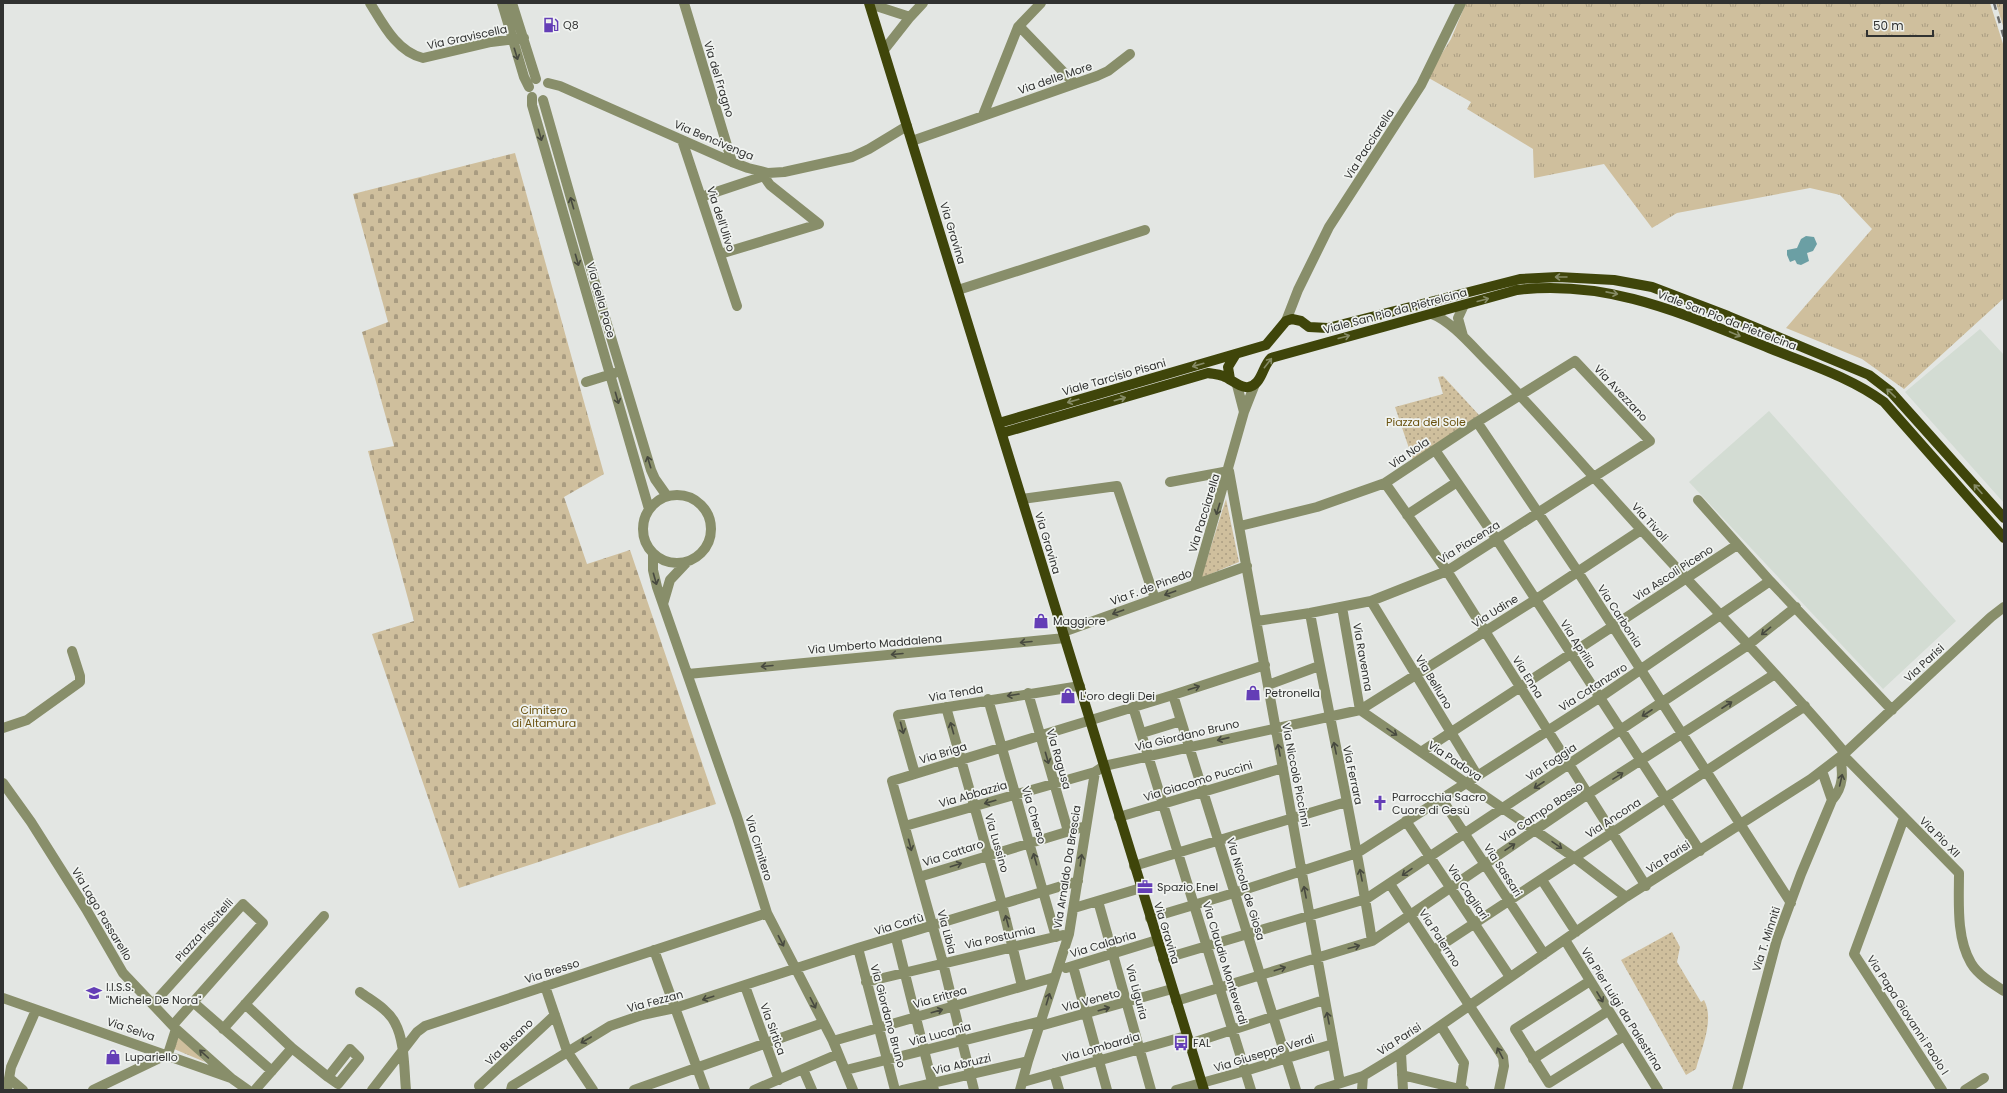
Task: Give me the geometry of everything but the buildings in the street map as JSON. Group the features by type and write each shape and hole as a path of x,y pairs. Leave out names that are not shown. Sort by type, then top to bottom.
{"main road":[{"name":"Via Gravina","path":"870,3 1203,1087"},
{"name":"Viale San Pio da Pietrelcina","path":"1286,321 1292,319 1305,324 1328,328 1520,279 1536,277 1614,280 1652,287 1728,316 1869,375 1891,392 2004,518"},
{"name":"Viale San Pio da Pietrelcina","path":"1255,384 1259,380 1265,364 1271,358 1517,290 1542,287 1602,292 1640,300 1692,316 1861,387 1884,402 2004,538"},
{"name":"Viale Tarcisio Pisani","path":"999,423 1266,345 1286,321"},
{"path":"1305,324 1311,337 1307,347"},
{"path":"1234,382 1228,366 1236,354"},
{"name":"Viale Tarcisio Pisani","path":"1002,433 1208,373 1216,374 1242,387 1255,384"}],"street":[{"name":"Via Graviscella","path":"370,3 385,28 400,45 413,56 423,58 491,42 524,38"},
{"name":"Via della Pace","path":"502,3 512,39 530,92 534,113 649,509"},
{"path":"512,3 536,79"},
{"name":"Via del Fragno","path":"684,3 732,162"},
{"path":"870,3 910,17"},
{"path":"884,50 923,3"},
{"path":"983,115 1019,26 1038,3"},
{"name":"Via Pacciarella","path":"1286,321 1329,227 1421,85 1461,3"},
{"path":"1019,26 1075,84"},
{"name":"Via delle More","path":"912,141 1108,71 1130,54"},
{"path":"536,79 542,79 553,86 548,97 543,100 538,101 530,92 532,81 536,79"},
{"name":"Via Bencivenga","path":"553,86 762,174 784,172 852,157 869,149 907,126"},
{"name":"Via della Pace","path":"543,100 651,470 655,480 667,496"},
{"name":"Via dell'Ulivo","path":"682,140 737,306"},
{"path":"701,197 762,174 770,185 820,224 720,254"},
{"path":"958,290 1145,230"},
{"path":"1296,297 1305,324"},
{"path":"1462,336 1458,318 1464,305"},
{"name":"Via Tivoli","path":"1432,314 1442,319 1462,336 1520,394 1641,530 1805,706 1843,755"},
{"name":"Via Nola","path":"1240,526 1317,507 1385,483 1520,394 1575,361"},
{"name":"Via Avezzano","path":"1575,361 1650,441"},
{"path":"586,382 621,371"},
{"path":"1234,382 1244,412"},
{"name":"Via Pacciarella","path":"1195,584 1229,471 1244,412 1255,384"},
{"name":"Via Carbonia","path":"1477,422 1578,572 1791,903"},
{"name":"Via Piacenza","path":"1257,621 1310,613 1371,601 1447,572 1650,441"},
{"name":"Via Aprilia","path":"1435,450 1497,540 1700,851"},
{"name":"Via Pacciarella","path":"1170,482 1229,471"},
{"name":"Via Niccolò Piccinni","path":"1229,471 1340,1084"},
{"path":"1407,515 1457,482"},
{"name":"Via Enna","path":"1385,483 1447,572 1646,886"},
{"path":"1022,499 1117,486 1154,599"},
{"path":"663,604 670,580 686,563 695,559 708,544 711,535 710,520 704,507 696,500 682,495 667,496 657,501 649,509 645,518 643,532 647,546 653,554 668,562 686,563"},
{"path":"1698,500 1770,581 1892,710"},
{"name":"Via Udine","path":"1360,710 1535,600 1641,530"},
{"name":"Via Ascoli Piceno","path":"1421,752 1737,545"},
{"name":"Via Cimitero","path":"653,554 653,570 663,604 737,817 767,913 833,1041 853,1090"},
{"name":"Via F. de Pinedo","path":"1064,635 1154,599 1247,566"},
{"name":"Via Catanzaro","path":"1150,918 1301,872 1357,853 1599,698 1721,616 1770,581"},
{"name":"Via Belluno","path":"1371,601 1477,775"},
{"name":"Via Ravenna","path":"1342,607 1360,710"},
{"name":"Via Foggia","path":"1163,959 1206,945 1366,899 1748,645 1796,607"},
{"name":"Via Parisi","path":"1319,1090 1363,1076 1401,1053 1626,898 1740,825 1822,770 1843,755 1991,617 2004,607"},
{"name":"Via Ferrara","path":"1310,613 1328,716 1366,899 1372,941"},
{"name":"Via Umberto Maddalena","path":"688,674 1064,635"},
{"path":"3,728 27,720 80,682 80,676 72,651"},
{"name":"Via Briga","path":"892,781 1173,695 1265,665"},
{"path":"1268,685 1319,666"},
{"name":"Via Campo Basso","path":"1176,1001 1372,941 1588,794 1641,762 1775,674"},
{"name":"Via Tenda","path":"915,774 898,715 988,699 1080,686"},
{"name":"Via Ragusa","path":"1028,693 1068,831"},
{"name":"Via Nicola de Giosa","path":"1173,695 1296,1090"},
{"name":"Via Cherso","path":"988,699 1001,748 1044,890 1056,937"},
{"name":"Via Claudio Monteverdi","path":"1133,706 1251,1090"},
{"name":"Via Ancona","path":"1434,950 1805,706"},
{"name":"Via Lussino","path":"946,707 1002,904 1022,986"},
{"path":"1275,727 1360,710"},
{"name":"Via Padova","path":"1360,710 1575,858 1626,898"},
{"path":"1142,734 1181,721"},
{"name":"Via Giordano Bruno","path":"1104,766 1275,727"},
{"name":"Via T. Minniti","path":"1737,1090 1764,984 1778,939 1832,800 1837,794 1843,778 1843,755"},
{"name":"Via Pio XII","path":"1843,755 1959,872 1960,924 1965,948 1972,964 1986,979 2004,991"},
{"path":"1094,772 1104,766"},
{"name":"Via Giacomo Puccini","path":"1119,817 1283,768"},
{"path":"1822,770 1832,800"},
{"name":"Via Abbazzia","path":"905,826 1094,772"},
{"name":"Via Arnaldo Da Brescia","path":"1022,1086 1028,1061 1070,934 1094,772"},
{"name":"Via Libia","path":"892,781 943,963 974,1090"},
{"name":"Via Lago Passarello","path":"3,782 31,822 86,910 116,964 174,1027 231,1078"},
{"name":"Via Sassari","path":"1441,798 1544,954"},
{"path":"1134,866 1346,802"},
{"name":"Via Papa Giovanni Paolo I","path":"1904,818 1854,954 1942,1090"},
{"name":"Via Cagliari","path":"1406,821 1510,977"},
{"name":"Via Cattaro","path":"919,877 1086,826"},
{"path":"1542,880 1576,932"},
{"name":"Via Corfù","path":"796,968 858,948 896,938 1044,890 1078,881"},
{"name":"Via Palermo","path":"1390,884 1470,1005 1504,1061 1499,1090"},
{"path":"1074,908 1141,888"},
{"name":"Via Liguria","path":"1098,901 1128,1002 1151,1090"},
{"name":"Piazza Piscitelli","path":"153,1004 243,904 263,923 193,1002 174,1027"},
{"name":"Via Bresso","path":"372,1090 417,1032 425,1026 767,913"},
{"path":"223,1029 324,916"},
{"name":"Via Postumia","path":"866,982 1013,946 1070,934"},
{"path":"896,938 933,1086"},
{"name":"Via Calabria","path":"1056,974 1073,966 1157,940"},
{"name":"Via Pier Luigi da Palestrina","path":"1565,940 1658,1090"},
{"name":"Via Giordano Bruno","path":"858,948 895,1090"},
{"path":"654,950 705,1090"},
{"path":"1073,966 1107,1090"},
{"name":"Via Fezzan","path":"511,1090 512,1086 610,1026 642,1014 675,1008 796,968"},
{"name":"Via Eritrea","path":"833,1041 1022,986 1056,974"},
{"path":"1590,981 1515,1029 1533,1059 1548,1083 1624,1036"},
{"path":"545,986 567,1052 590,1089"},
{"name":"Via Sirtica","path":"745,986 779,1080"},
{"name":"Via Veneto","path":"1040,1024 1086,1014 1172,989"},
{"path":"360,992 382,1007 395,1022 403,1050 406,1090"},
{"name":"Via Selva","path":"3,998 168,1054 231,1078 248,1090"},
{"name":"Via Lombardia","path":"1022,1086 1054,1073 1140,1049 1233,1030 1324,1000"},
{"path":"193,1002 272,1071"},
{"path":"245,1004 292,1048 328,1076"},
{"path":"7,1090 11,1067 36,1010"},
{"path":"1533,1059 1608,1010"},
{"name":"Via Busano","path":"479,1086 555,1015"},
{"path":"634,1090 823,1023"},
{"name":"Via Lucania","path":"846,1070 962,1040 1040,1024"},
{"path":"1402,1075 1462,1090 1464,1063 1441,1026"},
{"path":"93,1090 168,1054 174,1027"},
{"name":"Via Giuseppe Verdi","path":"1176,1090 1203,1087 1286,1058 1333,1044"},
{"path":"255,1090 292,1048"},
{"path":"1401,1053 1403,1090"},
{"path":"754,1090 838,1054"},
{"name":"Via Abruzzi","path":"902,1090 933,1086 970,1074 1028,1061"},
{"path":"803,1069 812,1090"},
{"path":"1054,1073 1059,1090"},
{"path":"1362,1090 1363,1076"},
{"path":"9,1078 23,1090"},
{"path":"1965,1090 1984,1078"}],"shaded area":[{"path":"1980,329 2004,355 2004,503 1905,392"},
{"path":"1769,411 1956,621 1883,689 1689,482"}],"green space":[{"path":"1466,3 1990,3 2004,47 2004,298 1904,389 1862,359 1786,328 1872,229 1840,195 1810,188 1677,213 1652,228 1604,164 1534,178 1533,149 1467,109 1471,102 1427,77 1451,39"},
{"path":"1996,3 2004,3 2004,29"},
{"name":"Cimitero di Altamura","path":"515,153 604,474 564,497 587,564 630,550 716,804 459,888 372,634 414,621 368,451 394,446 362,332 388,322 353,194"},
{"name":"Piazza del Sole","path":"1443,376 1479,415 1413,460 1395,407 1443,394 1438,377"},
{"path":"1226,499 1239,562 1201,578"},
{"path":"1672,932 1680,947 1677,962 1701,1002 1704,1000 1708,1016 1706,1034 1696,1069 1686,1075 1621,960"},
{"path":"179,1036 205,1062 174,1049"}],"water":[{"path":"1806,236 1814,237 1817,244 1813,251 1807,253 1809,261 1801,265 1797,264 1795,260 1790,262 1787,255 1787,250 1797,248 1801,239"}],"railway":[{"path":"1994,3 2004,38"}],"place":[{"name":"Q8","path":"551,25"},
{"name":"Maggiore","path":"1041,621"},
{"name":"Petronella","path":"1253,693"},
{"name":"L'oro degli Dei","path":"1068,696"},
{"name":"Parrocchia Sacro Cuore di Gesù","path":"1380,803"},
{"name":"Spazio Enel","path":"1145,887"},
{"name":"I.I.S.S. \"Michele De Nora\"","path":"94,993"},
{"name":"FAL","path":"1181,1043"},
{"name":"Lupariello","path":"113,1057"}]}
